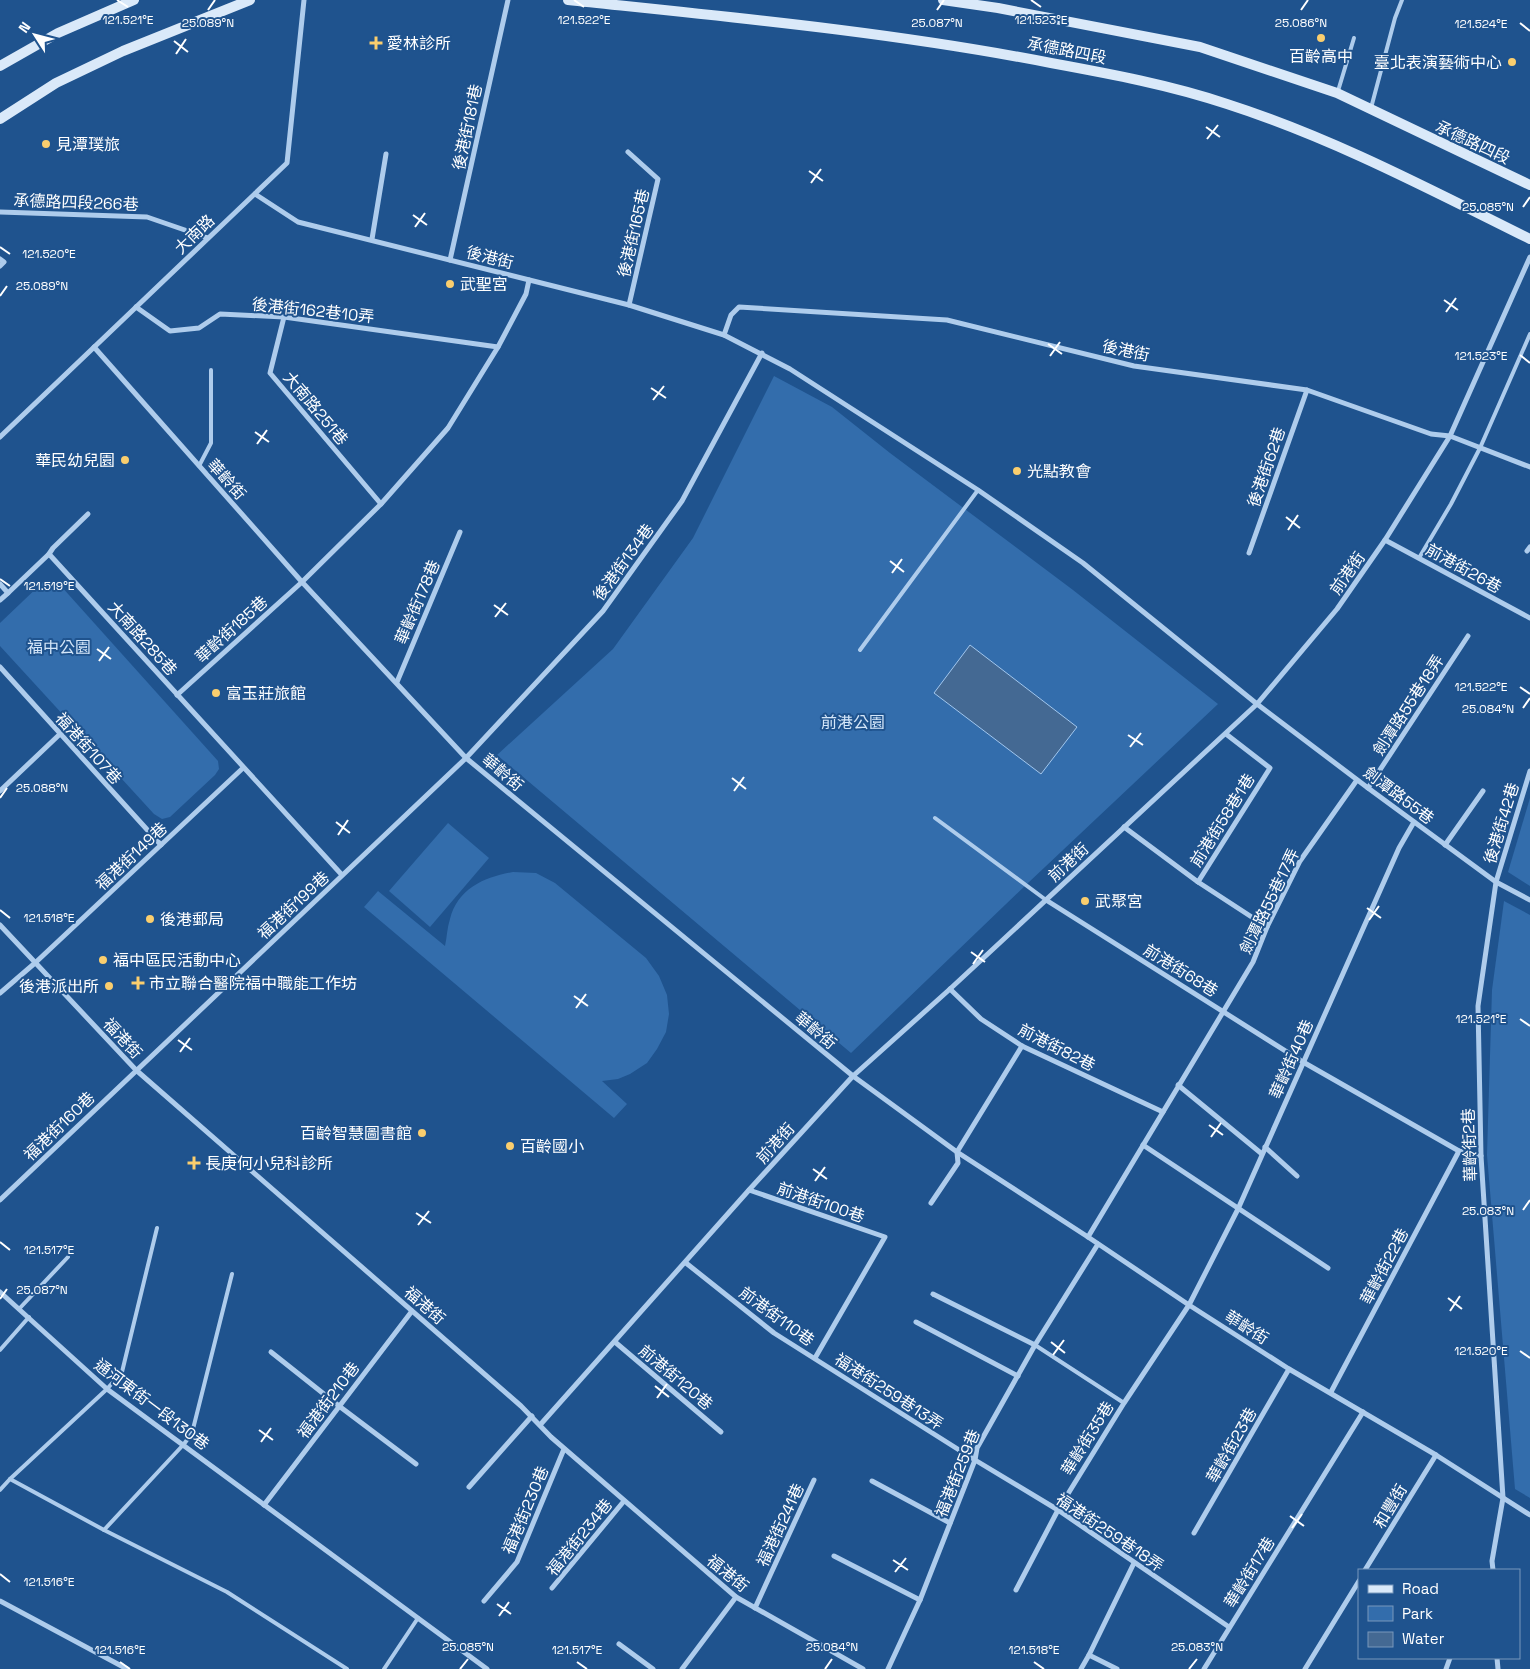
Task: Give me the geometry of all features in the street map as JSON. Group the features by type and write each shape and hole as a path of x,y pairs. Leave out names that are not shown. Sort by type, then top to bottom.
{"main road":[{"path":"0,66 58,33 134,0"},
{"path":"0,119 56,83 122,51 250,0"},
{"name":"承德路四段","path":"568,0 911,38 1153,82 1227,103 1303,130 1394,172 1530,239"},
{"name":"承德路四段","path":"944,0 998,8 1200,47 1337,93 1530,185"}],"street":[{"name":"大南路","path":"0,437 287,163 304,0"},
{"name":"後港街181巷","path":"450,260 508,0"},
{"name":"後港街165巷","path":"628,152 658,179 629,305"},
{"path":"372,239 386,154"},
{"name":"後港街","path":"255,194 298,222 372,239 629,305 724,334 762,353 978,490 1083,563 1257,704"},
{"name":"承德路四段266巷","path":"0,212 147,217 208,238"},
{"name":"前港街","path":"540,1426 853,1076 950,989 1257,704 1337,609 1385,540 1450,436 1530,257"},
{"path":"0,259 4,262 0,266"},
{"path":"302,582 381,504 448,428 498,347 526,294 529,280"},
{"name":"後港街162巷10弄","path":"136,307 170,331 199,328 220,314 284,317 498,347"},
{"name":"後港街","path":"724,334 731,315 739,307 947,320 1134,366 1307,390 1431,434 1450,436 1530,467"},
{"name":"大南路251巷","path":"284,317 270,373 381,504"},
{"name":"華齡街","path":"94,347 302,582 466,758 853,1076 957,1152 1189,1305 1289,1369 1436,1455 1530,1514"},
{"name":"後港街134巷","path":"466,758 545,674 608,603 682,501 762,353"},
{"name":"後港街62巷","path":"1249,553 1307,390"},
{"path":"0,600 50,554 53,548 88,514"},
{"name":"華齡街178巷","path":"397,682 460,532"},
{"name":"前港街26巷","path":"1385,540 1530,618"},
{"name":"大南路285巷","path":"50,554 342,875"},
{"name":"華齡街185巷","path":"177,695 302,582"},
{"path":"0,584 8,593"},
{"name":"劍潭路55巷18弄","path":"1368,788 1468,636"},
{"name":"福港街107巷","path":"0,667 161,844"},
{"name":"劍潭路55巷","path":"1257,704 1496,882 1530,900"},
{"path":"0,791 60,734"},
{"name":"前港街58巷1巷","path":"1198,882 1270,768 1226,734"},
{"name":"福港街199巷","path":"136,1070 466,758"},
{"name":"福港街149巷","path":"0,993 35,963 243,768"},
{"name":"後港街42巷","path":"1496,882 1530,771"},
{"name":"劍潭路55巷17弄","path":"1088,1237 1253,962 1267,928 1300,862 1357,780"},
{"path":"1445,845 1483,791"},
{"name":"華齡街40巷","path":"1189,1305 1238,1209 1399,848 1414,822"},
{"path":"1124,827 1198,882 1267,928"},
{"name":"華齡街2巷","path":"1492,1561 1503,1498 1481,1156 1478,1006 1496,882"},
{"name":"前港街68巷","path":"1046,900 1303,1062 1459,1151 1481,1156"},
{"name":"福港街","path":"0,925 136,1070 532,1416 564,1449 624,1501 736,1597 863,1669"},
{"name":"前港街82巷","path":"950,989 981,1019 1022,1046 1163,1112"},
{"path":"931,1203 958,1163 957,1152 1022,1046"},
{"name":"福港街160巷","path":"0,1200 136,1070"},
{"path":"1178,1085 1262,1154"},
{"path":"1142,1145 1328,1268"},
{"path":"1265,1147 1297,1176"},
{"name":"華齡街22巷","path":"1331,1392 1459,1151"},
{"name":"前港街100巷","path":"750,1190 885,1237"},
{"name":"前港街110巷","path":"686,1262 774,1333 815,1358 885,1237"},
{"name":"福港街259巷","path":"888,1669 920,1600 975,1460 977,1448 1035,1345 1098,1244"},
{"name":"通河東街一段130巷","path":"0,1292 107,1389 487,1669"},
{"path":"933,1294 1035,1345"},
{"name":"華齡街35巷","path":"1016,1590 1058,1510 1124,1403 1189,1305"},
{"name":"福港街210巷","path":"264,1505 412,1311"},
{"path":"916,1322 1018,1376"},
{"name":"前港街120巷","path":"615,1342 721,1432"},
{"path":"271,1352 416,1464"},
{"name":"福港街259巷13弄","path":"815,1358 975,1460"},
{"name":"華齡街23巷","path":"1194,1533 1289,1369"},
{"name":"華齡街17巷","path":"1204,1669 1363,1412"},
{"path":"469,1487 532,1416"},
{"name":"福港街230巷","path":"484,1601 517,1562 564,1449"},
{"name":"和豐街","path":"1366,1569 1436,1455"},
{"name":"福港街259巷18弄","path":"975,1460 1058,1510 1229,1627"},
{"name":"福港街241巷","path":"755,1608 814,1480"},
{"path":"872,1481 950,1523"},
{"name":"福港街234巷","path":"552,1588 624,1501"},
{"path":"834,1556 920,1600"},
{"path":"1488,1569 1492,1561"},
{"path":"1492,1561 1493,1569"},
{"path":"1081,1669 1090,1655 1134,1563"},
{"path":"1305,1669 1358,1583"},
{"path":"682,1669 736,1597"},
{"path":"0,1601 127,1669"},
{"path":"618,1644 653,1669"},
{"path":"1090,1655 1117,1669"}],"lane":[{"path":"1371,109 1395,18 1402,0"},
{"path":"1337,93 1354,38"},
{"path":"1419,558 1451,504 1480,448 1530,334"},
{"path":"199,466 211,442 211,370"},
{"path":"860,650 978,490"},
{"path":"935,818 1046,900"},
{"path":"0,1490 107,1389 122,1372 157,1228"},
{"path":"19,1309 68,1257"},
{"path":"104,1530 192,1433 232,1274"},
{"path":"0,1350 29,1317"},
{"path":"1035,1345 1124,1403"},
{"path":"10,1479 104,1530 227,1592 347,1669"},
{"path":"384,1669 418,1618"}],"green space":[{"name":"前港公園","path":"774,376 832,407 890,453 1073,590 1218,704 851,1053 497,755 613,649 693,538"},
{"name":"福中公園","path":"51,581 60,585 218,761 219,769 215,775 170,817 162,819 154,814 0,646 0,623 43,582"},
{"path":"1530,798 1530,886 1508,872"},
{"path":"448,823 489,858 430,927 389,891"},
{"path":"513,872 536,873 555,883 646,958 659,976 667,995 669,1014 666,1032 647,1063 618,1079 602,1081 627,1104 614,1118 364,907 378,891 445,946 449,922 459,899 483,881"},
{"path":"1504,901 1530,915 1530,1498 1515,1489 1487,1155 1492,990"}],"water":[{"path":"970,645 1077,727 1041,774 934,693"}],"place":[{"name":"百齡高中","path":"1321,38"},
{"name":"愛林診所","path":"376,43"},
{"name":"臺北表演藝術中心","path":"1512,62"},
{"name":"見潭璞旅","path":"46,144"},
{"name":"武聖宮","path":"450,284"},
{"name":"華民幼兒園","path":"125,460"},
{"name":"光點教會","path":"1017,471"},
{"name":"富玉莊旅館","path":"216,693"},
{"name":"武聚宮","path":"1085,901"},
{"name":"後港郵局","path":"150,919"},
{"name":"福中區民活動中心","path":"103,960"},
{"name":"市立聯合醫院福中職能工作坊","path":"138,983"},
{"name":"後港派出所","path":"109,986"},
{"name":"百齡智慧圖書館","path":"422,1133"},
{"name":"百齡國小","path":"510,1146"},
{"name":"長庚何小兒科診所","path":"194,1163"}]}
